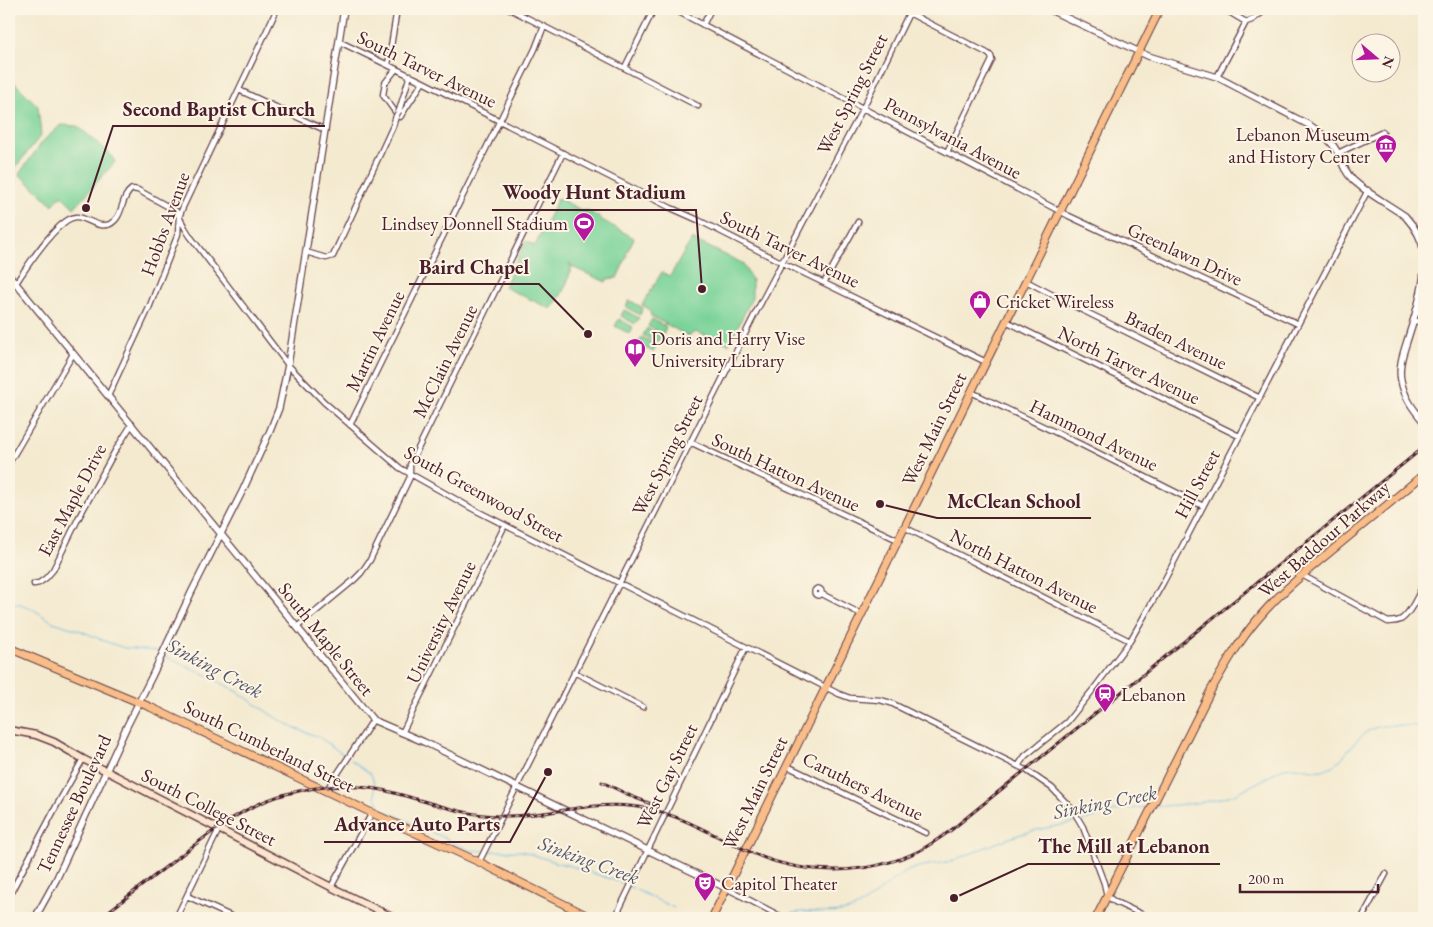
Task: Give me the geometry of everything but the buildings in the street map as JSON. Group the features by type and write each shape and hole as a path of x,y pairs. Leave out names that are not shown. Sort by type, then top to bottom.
{"main road":[{"name":"West Main Street","path":"712,918 1160,9"},
{"name":"West Baddour Parkway","path":"1096,918 1211,690 1235,650 1257,620 1302,575 1424,474"},
{"name":"South Cumberland Street","path":"9,648 139,702 479,862 592,918"},
{"name":"South College Street","path":"9,730 36,735 54,742 394,918"}],"street":[{"name":"Hobbs Avenue","path":"108,396 149,308 178,234 179,217 277,9"},
{"name":"Tennessee Boulevard","path":"35,918 56,880 139,702 276,418 288,365 344,9"},
{"path":"388,65 397,9"},
{"path":"513,9 698,106"},
{"path":"625,67 654,9"},
{"name":"Pennsylvania Avenue","path":"673,9 1059,211"},
{"path":"703,25 711,9"},
{"path":"1048,9 1161,61 1217,77 1320,131 1338,153 1341,163 1353,180 1410,221 1419,236 1424,252 1424,265 1416,312 1400,371 1406,398 1424,422"},
{"path":"1224,9 1246,22"},
{"path":"1217,77 1246,22 1267,9"},
{"path":"910,11 991,56 992,60 947,152"},
{"name":"West Spring Street","path":"479,862 781,262 863,108 910,11"},
{"name":"Martin Avenue","path":"350,425 535,50 544,26"},
{"name":"South Tarver Avenue","path":"340,42 410,75 635,190 986,362"},
{"path":"396,69 385,83 383,95 396,113 399,114"},
{"path":"399,114 410,75"},
{"path":"306,252 326,258 333,256 399,114 423,82"},
{"path":"239,90 325,130"},
{"path":"1338,153 1383,132"},
{"name":"McClain Avenue","path":"297,627 361,573 370,560 410,478 410,465 563,153"},
{"path":"16,283 52,233 64,221 68,218 76,217 84,218 99,225 111,223 117,217 127,194 132,189 138,190 176,211 179,217"},
{"name":"Hill Street","path":"1018,766 1025,756 1072,716 1130,641 1163,583 1368,190"},
{"name":"Greenlawn Drive","path":"1059,211 1298,324"},
{"name":"South Greenwood Street","path":"179,217 184,228 288,365 308,387 400,468 473,509 826,687 850,698 880,700 891,703 1018,766 1044,782 1077,815 1104,883 1107,896"},
{"path":"824,283 858,222"},
{"name":"South Maple Street","path":"9,275 373,720 424,742 726,888"},
{"name":"Braden Avenue","path":"1026,281 1260,398"},
{"path":"1416,312 1424,315"},
{"name":"North Tarver Avenue","path":"1006,321 1239,436"},
{"path":"1413,321 1424,322"},
{"path":"9,463 73,354"},
{"name":"Hammond Avenue","path":"972,392 1203,506"},
{"name":"East Maple Drive","path":"34,584 46,578 52,570 115,451 132,424"},
{"name":"South Hatton Avenue","path":"690,442 898,540"},
{"name":"University Avenue","path":"402,733 505,525"},
{"name":"North Hatton Avenue","path":"904,527 1130,641"},
{"path":"1302,575 1388,622 1402,619 1407,614 1424,583"},
{"path":"822,594 861,614"},
{"name":"West Gay Street","path":"615,918 746,647"},
{"path":"574,672 644,707"},
{"path":"326,791 373,720"},
{"path":"9,896 56,805 83,758"},
{"name":"Caruthers Avenue","path":"787,766 926,833"},
{"path":"331,887 372,813"},
{"path":"176,918 219,829"},
{"path":"1362,918 1386,874"},
{"path":"726,888 784,918"},
{"path":"187,896 235,918"},
{"path":"1107,896 1115,902 1150,918"}],"green space":[{"path":"9,77 38,106 41,135 9,176"},
{"path":"61,125 77,126 108,151 115,162 74,208 61,195 53,205 19,174 43,141"},
{"name":"Lindsey Donnell Stadium","path":"558,198 585,212 586,210 634,238 617,278 607,279 606,282 572,267 569,263 571,268 566,285 551,309 504,287 526,241 535,246"},
{"path":"692,239 742,263 752,280 752,298 729,344 696,332 688,336 651,316 649,309 642,305 662,272 670,276"},
{"path":"629,300 643,308 640,315 626,307"},
{"path":"624,310 639,318 635,324 621,316"},
{"path":"619,319 633,327 630,334 615,326"},
{"path":"652,319 666,327 663,334 648,326"},
{"path":"647,328 661,336 657,343 643,335"},
{"path":"642,337 656,345 653,352 638,344"}],"waterway":[{"name":"Sinking Creek","path":"9,604 20,604 31,608 53,622 124,648 155,651 160,654"},
{"name":"Sinking Creek","path":"164,656 205,674 238,692 273,716 297,729 319,737 345,756"},
{"name":"Sinking Creek","path":"1154,807 1215,800 1234,794 1285,768 1326,769 1338,762 1362,735 1374,728 1388,725 1424,725"},
{"name":"Sinking Creek","path":"351,760 371,774 375,796 382,809 470,850 483,851"},
{"name":"Sinking Creek","path":"1081,821 1122,809 1148,807"},
{"name":"Sinking Creek","path":"786,915 802,912 834,913 850,910 865,903 899,876 911,869 954,860 1025,833 1077,822"},
{"name":"Sinking Creek","path":"487,851 522,851 622,883 674,908"}],"railway":[{"path":"100,918 205,837 243,812 286,794 308,789 331,787 377,789 482,815 517,816 610,805 649,809 688,822 770,860 813,869 856,869 899,859 919,851 950,831 1424,447"},
{"path":"602,782 654,805"}],"place":[{"name":"Lebanon Museum and History Center","path":"1386,164"},
{"name":"Second Baptist Church","path":"86,208"},
{"name":"Lindsey Donnell Stadium","path":"584,242"},
{"name":"Woody Hunt Stadium","path":"702,289"},
{"name":"Cricket Wireless","path":"980,320"},
{"name":"Baird Chapel","path":"588,334"},
{"name":"Doris and Harry Vise University Library","path":"635,368"},
{"name":"McClean School","path":"880,504"},
{"name":"Lebanon","path":"1105,713"},
{"name":"Advance Auto Parts","path":"548,772"},
{"name":"The Mill at Lebanon","path":"954,898"},
{"name":"Capitol Theater","path":"705,902"}]}
